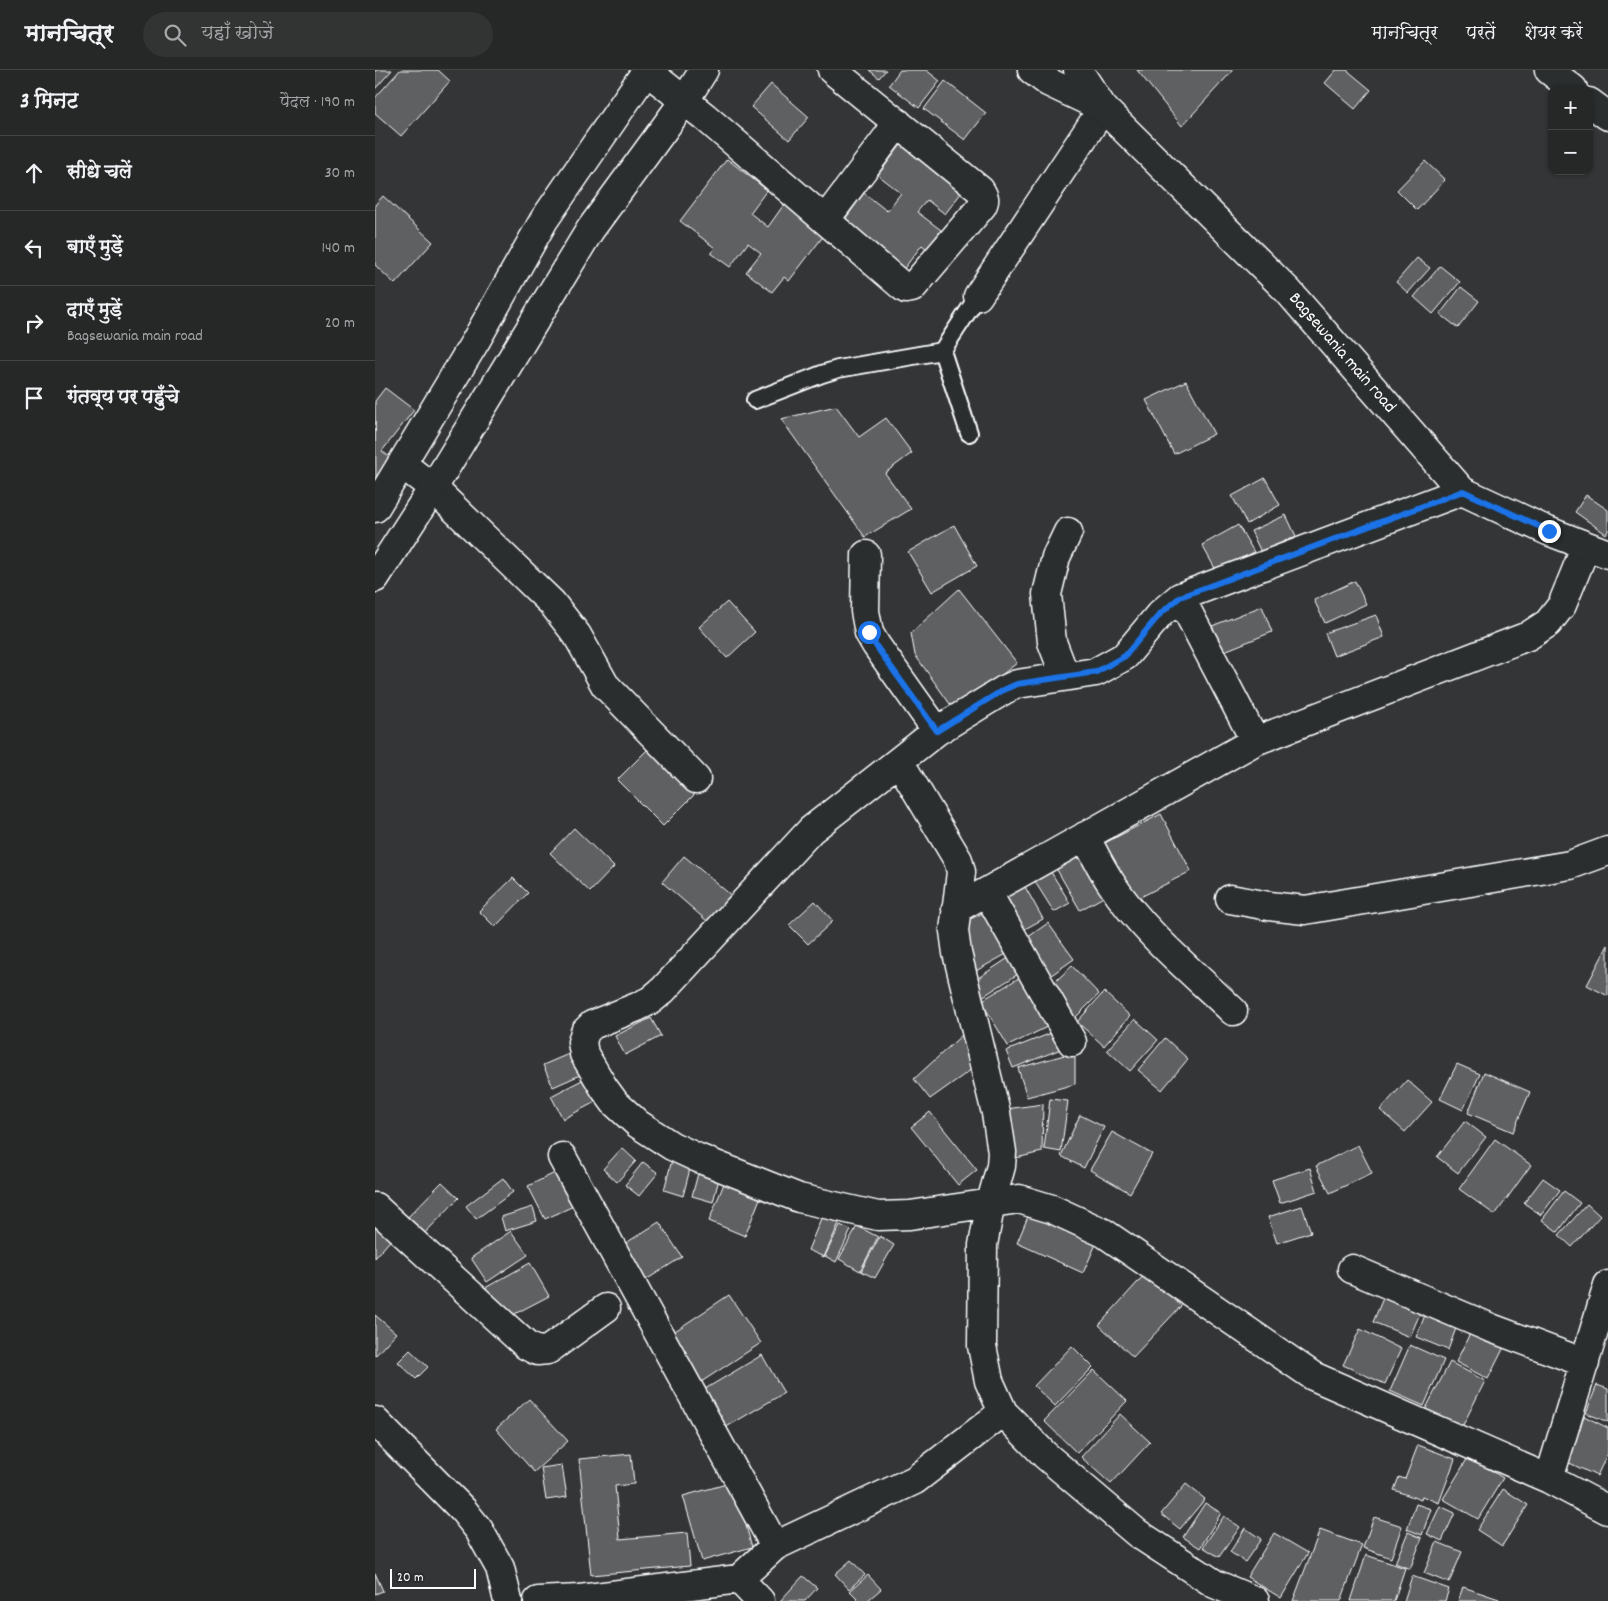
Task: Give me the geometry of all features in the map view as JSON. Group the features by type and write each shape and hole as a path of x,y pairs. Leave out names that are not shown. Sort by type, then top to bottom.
{"street":[{"path":"375,508 475,342 543,220 647,70 685,100 902,286 906,289 913,288 982,206 985,197 979,190 833,70"},
{"path":"375,578 433,488 590,230 685,100 704,70"},
{"path":"1032,70 1048,82 1103,108"},
{"path":"1078,70 1103,108"},
{"path":"1549,70 1568,85"},
{"path":"1593,105 1608,116"},
{"path":"978,296 1103,108"},
{"name":"Bagsewania main road","path":"1103,108 1288,290 1463,491 1549,531 1597,550"},
{"path":"825,220 898,123"},
{"path":"402,464 433,488 552,603 577,635 605,685 696,779"},
{"path":"1463,491 1180,597 1160,614 1125,656 1096,672 1017,684 1003,690 937,731 811,830 663,990 651,1000 637,1007 592,1024 585,1032 582,1042 584,1054 615,1103 638,1124 672,1146 698,1158 799,1198 878,1216 910,1215 1019,1198 1052,1209 1105,1233 1313,1376 1549,1479 1608,1510"},
{"path":"1065,676 1052,642 1047,594 1056,557 1067,532"},
{"path":"956,909 1255,740 1528,636 1548,623 1562,605 1597,550"},
{"path":"866,555 865,611 869,632 876,646 937,731"},
{"path":"1180,597 1255,740"},
{"path":"899,761 958,860 961,872 954,931 957,953 996,1113 1003,1152 983,1245 982,1346 989,1381 1003,1412 1045,1455 1137,1532 1215,1584 1255,1601"},
{"path":"1085,836 1111,884 1129,907 1154,935 1233,1011"},
{"path":"1230,899 1305,910 1570,865 1608,851"},
{"path":"987,892 1072,1042"},
{"path":"562,1157 775,1546"},
{"path":"375,1207 527,1346 537,1351 548,1350 606,1308"},
{"path":"1352,1269 1491,1328 1585,1364"},
{"path":"1549,1479 1606,1296"},
{"path":"538,1601 701,1592 739,1578 775,1546 915,1480 1003,1412"},
{"path":"375,1421 463,1510 479,1530 499,1568 508,1601"},
{"path":"739,1578 760,1601"}],"lane":[{"path":"755,400 838,369 942,350 978,296"},
{"path":"942,350 969,433"}],"building":[{"path":"375,70 392,70 375,89"},
{"path":"400,70 438,70 450,81 401,136 375,113 375,98"},
{"path":"869,70 886,70 879,78"},
{"path":"900,70 926,70 940,81 919,108 889,85"},
{"path":"1137,70 1233,70 1182,126"},
{"path":"1336,70 1347,70 1371,90 1355,109 1325,83"},
{"path":"945,81 986,113 965,140 924,109"},
{"path":"771,84 809,117 789,140 751,107"},
{"path":"907,137 965,188 945,214 927,200 917,212 941,230 927,249 922,245 899,275 838,229 864,193 887,211 901,193 878,175"},
{"path":"727,159 767,190 750,213 768,227 785,203 825,234 789,281 784,277 772,292 746,272 761,253 748,243 730,267 711,253 715,248 680,221"},
{"path":"1425,161 1445,180 1417,210 1397,190"},
{"path":"383,196 433,242 395,284 375,265 375,205"},
{"path":"1417,258 1430,268 1408,293 1396,282"},
{"path":"1440,266 1460,282 1433,314 1414,297"},
{"path":"1461,287 1479,301 1458,328 1440,314"},
{"path":"1186,381 1214,434 1174,454 1146,400"},
{"path":"385,388 414,410 382,451 392,459 376,481 375,401"},
{"path":"836,406 859,437 886,418 912,453 885,473 911,509 865,537 781,419"},
{"path":"1265,478 1280,505 1247,524 1232,496"},
{"path":"1586,495 1608,510 1608,531 1606,534 1575,512"},
{"path":"1286,515 1296,536 1261,552 1251,531"},
{"path":"954,525 977,566 932,592 908,552"},
{"path":"1238,525 1254,552 1217,572 1202,545"},
{"path":"1355,581 1366,604 1325,623 1314,600"},
{"path":"959,589 1017,663 955,711 915,655 911,633"},
{"path":"727,602 755,632 727,658 699,627"},
{"path":"1262,606 1272,632 1217,654 1207,628"},
{"path":"1376,615 1384,637 1334,656 1325,633"},
{"path":"653,744 699,790 663,826 617,780"},
{"path":"1161,814 1191,871 1131,902 1101,845"},
{"path":"574,828 614,867 590,892 550,853"},
{"path":"1081,844 1109,894 1080,910 1052,861"},
{"path":"684,856 738,901 715,928 662,882"},
{"path":"1046,864 1070,903 1054,912 1030,874"},
{"path":"513,878 528,893 495,927 479,911"},
{"path":"1024,885 1043,919 1014,935 996,900"},
{"path":"815,901 833,921 808,944 789,925"},
{"path":"987,911 1010,952 974,972 960,924"},
{"path":"1048,923 1074,959 1050,976 1024,940"},
{"path":"1608,945 1608,996 1587,985"},
{"path":"1016,953 1026,969 982,997 972,982"},
{"path":"1072,966 1099,994 1074,1019 1046,990"},
{"path":"1022,976 1051,1025 1008,1046 981,1001"},
{"path":"1104,992 1130,1016 1104,1046 1077,1022"},
{"path":"651,1018 661,1036 625,1055 615,1036"},
{"path":"1135,1019 1158,1040 1130,1071 1107,1050"},
{"path":"1059,1030 1066,1047 1013,1068 1006,1051"},
{"path":"964,1033 982,1062 930,1099 914,1079"},
{"path":"1165,1038 1188,1059 1162,1090 1138,1070"},
{"path":"578,1050 587,1072 553,1087 543,1065"},
{"path":"1075,1052 1075,1084 1027,1097 1018,1068"},
{"path":"1457,1064 1480,1074 1463,1110 1440,1099"},
{"path":"1484,1072 1530,1092 1513,1132 1468,1113"},
{"path":"590,1076 601,1099 563,1119 551,1096"},
{"path":"1407,1080 1432,1102 1405,1132 1380,1110"},
{"path":"1050,1099 1068,1101 1061,1152 1044,1149"},
{"path":"1043,1104 1042,1152 1016,1158 1006,1109"},
{"path":"930,1112 977,1170 958,1185 911,1127"},
{"path":"1080,1115 1104,1127 1084,1168 1061,1156"},
{"path":"1465,1121 1486,1137 1458,1173 1437,1157"},
{"path":"1112,1132 1152,1154 1130,1193 1090,1170"},
{"path":"1495,1139 1531,1165 1495,1215 1459,1189"},
{"path":"1358,1145 1372,1173 1330,1193 1316,1166"},
{"path":"622,1148 636,1161 617,1182 603,1169"},
{"path":"672,1160 691,1165 683,1196 664,1190"},
{"path":"643,1162 658,1173 639,1196 625,1185"},
{"path":"700,1166 721,1171 713,1202 692,1196"},
{"path":"1310,1168 1317,1191 1280,1203 1272,1180"},
{"path":"561,1170 578,1204 545,1219 528,1186"},
{"path":"727,1176 763,1191 745,1236 709,1221"},
{"path":"503,1178 513,1192 476,1219 466,1206"},
{"path":"1543,1178 1560,1190 1541,1215 1524,1203"},
{"path":"442,1182 459,1198 421,1237 404,1221"},
{"path":"1564,1191 1580,1203 1558,1232 1542,1220"},
{"path":"1587,1204 1600,1216 1572,1247 1559,1235"},
{"path":"1302,1206 1311,1232 1277,1243 1268,1217"},
{"path":"533,1207 537,1221 505,1231 501,1217"},
{"path":"1029,1214 1096,1244 1083,1273 1017,1243"},
{"path":"822,1216 839,1223 824,1257 808,1250"},
{"path":"375,1217 395,1235 375,1258"},
{"path":"659,1222 682,1257 638,1285 615,1250"},
{"path":"840,1225 851,1230 836,1262 825,1256"},
{"path":"857,1226 878,1237 860,1271 839,1259"},
{"path":"511,1231 528,1255 487,1282 471,1258"},
{"path":"880,1236 894,1245 875,1278 861,1271"},
{"path":"530,1263 549,1296 503,1320 485,1288"},
{"path":"1146,1273 1181,1306 1133,1357 1099,1325"},
{"path":"1386,1291 1423,1306 1410,1337 1373,1322"},
{"path":"729,1295 761,1343 698,1384 666,1337"},
{"path":"1428,1308 1459,1320 1448,1350 1416,1337"},
{"path":"375,1315 396,1333 375,1356"},
{"path":"1474,1325 1507,1341 1488,1379 1456,1362"},
{"path":"1360,1329 1401,1349 1385,1384 1343,1365"},
{"path":"1410,1345 1444,1360 1424,1406 1390,1391"},
{"path":"1072,1346 1093,1367 1055,1406 1034,1386"},
{"path":"410,1350 428,1367 416,1379 398,1362"},
{"path":"762,1355 784,1393 718,1432 695,1395"},
{"path":"1450,1362 1485,1381 1460,1431 1424,1412"},
{"path":"1094,1370 1127,1401 1077,1453 1044,1421"},
{"path":"1597,1385 1608,1389 1608,1422 1586,1413"},
{"path":"529,1399 568,1441 534,1472 496,1429"},
{"path":"1120,1414 1150,1442 1111,1484 1081,1457"},
{"path":"1584,1416 1608,1428 1608,1452 1597,1476 1563,1460"},
{"path":"1418,1445 1455,1459 1439,1503 1422,1496 1421,1500 1394,1490 1399,1477 1405,1479"},
{"path":"631,1454 634,1484 615,1486 620,1539 687,1533 690,1566 591,1575 579,1459"},
{"path":"1469,1456 1503,1478 1478,1519 1443,1499"},
{"path":"562,1465 567,1497 546,1500 541,1468"},
{"path":"734,1482 752,1547 702,1561 683,1496"},
{"path":"1186,1484 1205,1499 1180,1529 1161,1514"},
{"path":"1503,1489 1528,1505 1502,1546 1477,1530"},
{"path":"1205,1503 1221,1513 1200,1548 1183,1537"},
{"path":"1416,1504 1431,1509 1422,1535 1407,1529"},
{"path":"1440,1506 1455,1513 1442,1541 1427,1534"},
{"path":"1224,1516 1240,1527 1219,1557 1203,1547"},
{"path":"1374,1517 1402,1526 1391,1558 1363,1548"},
{"path":"1245,1528 1261,1539 1245,1562 1230,1552"},
{"path":"1320,1530 1362,1545 1341,1601 1293,1601"},
{"path":"1408,1532 1422,1538 1410,1569 1395,1563"},
{"path":"1274,1533 1308,1553 1281,1598 1247,1577"},
{"path":"1437,1542 1462,1552 1449,1583 1424,1573"},
{"path":"1366,1555 1405,1568 1394,1601 1351,1601"},
{"path":"851,1560 865,1575 849,1589 835,1574"},
{"path":"375,1573 383,1591 375,1594"},
{"path":"868,1575 881,1589 867,1601 860,1601 850,1591"},
{"path":"803,1576 817,1588 805,1601 780,1601"},
{"path":"1412,1576 1449,1589 1445,1601 1404,1601"},
{"path":"1463,1587 1499,1599 1499,1601 1458,1601"}],"route":[{"path":"869,632 876,646 937,731 1003,690 1017,684 1096,672 1125,656 1160,614 1180,597 1463,491 1549,531"}]}
